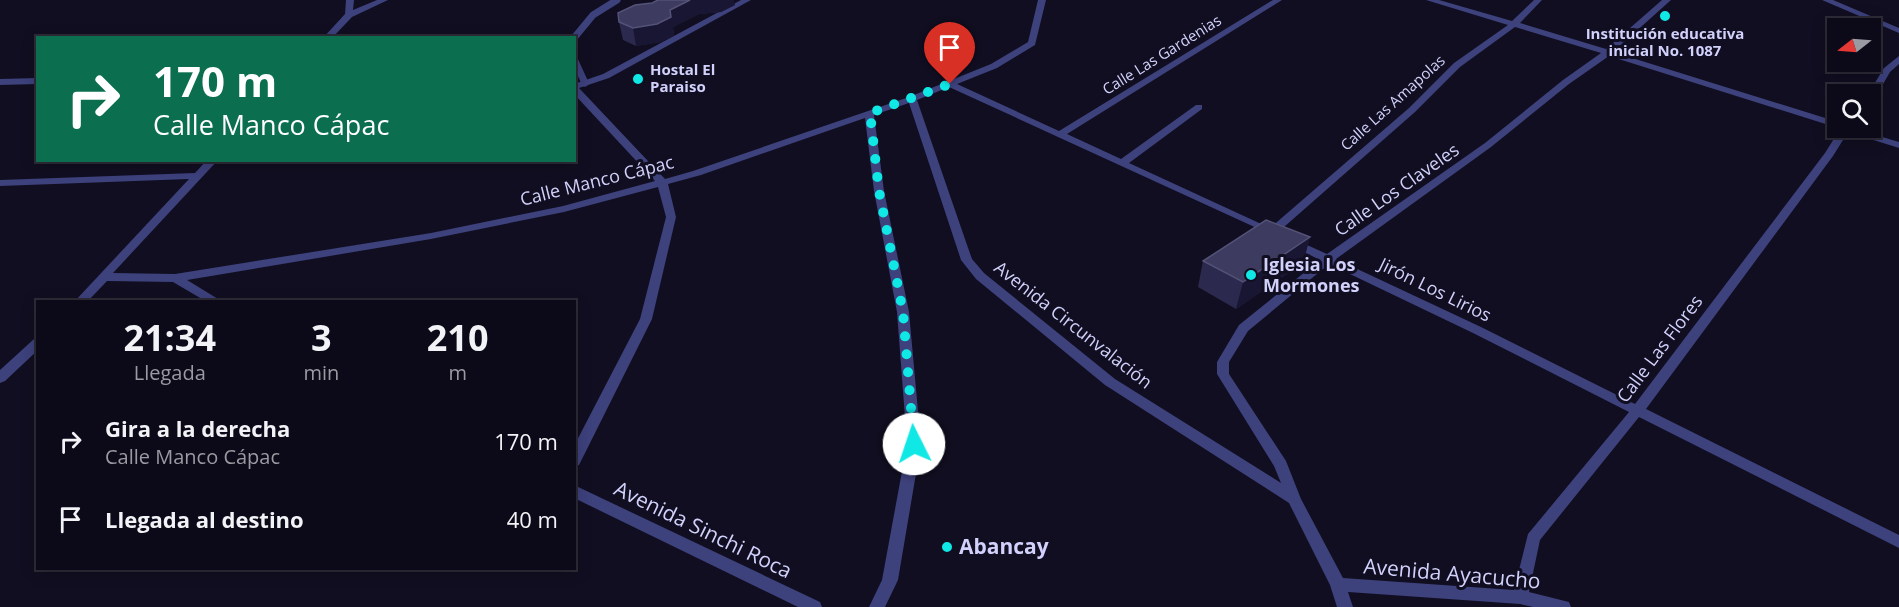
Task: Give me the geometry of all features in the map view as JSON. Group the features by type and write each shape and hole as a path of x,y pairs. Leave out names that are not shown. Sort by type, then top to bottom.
{"street":[{"path":"350,0 350,15"},
{"path":"329,36 350,15 384,0"},
{"path":"576,457 646,319 671,217 662,182 578,86 606,76 747,0"},
{"name":"Calle Manco Cápac","path":"105,277 176,278 431,236 564,209 697,173 912,99 994,66 1032,43 1042,0"},
{"name":"Calle Las Gardenias","path":"1061,134 1278,0"},
{"path":"1430,0 1827,122"},
{"name":"Calle Las Amapolas","path":"1272,232 1412,110 1457,65 1514,24 1538,0"},
{"name":"Calle Los Claveles","path":"1294,500 1281,465 1223,375 1223,362 1243,328 1328,259 1488,145 1566,82 1607,53 1666,0"},
{"path":"1826,0 1899,31"},
{"path":"1878,84 1887,70 1899,59"},
{"path":"0,82 36,81"},
{"name":"Jirón Los Lirios","path":"950,84 1123,162 1477,330 1899,542"},
{"name":"Avenida Circunvalación","path":"912,99 960,242 967,260 980,276 1110,382 1294,500 1338,584 1345,607"},
{"path":"1123,162 1199,107"},
{"path":"870,113 879,191 903,312 914,444 890,580 877,607"},
{"name":"Calle Las Flores","path":"1520,597 1533,538 1637,411 1838,138"},
{"path":"1877,138 1899,145"},
{"path":"82,300 211,162"},
{"path":"1,183 199,176"},
{"path":"176,278 214,300"},
{"path":"0,378 36,344"},
{"name":"Avenida Sinchi Roca","path":"576,492 814,607"},
{"name":"Avenida Ayacucho","path":"1338,584 1520,597 1563,607"}],"lane":[{"path":"575,36 593,13 617,0"}],"building":[{"path":"658,0 690,0 670,10 671,17 657,24 633,28 619,22 618,13 635,5"},
{"path":"1266,220 1310,237 1243,282 1203,261"}],"place":[{"name":"Institución educativa inicial No. 1087","path":"1665,16"},
{"name":"Hostal El Paraiso","path":"638,79"},
{"name":"Iglesia Los Mormones","path":"1251,275"},
{"name":"Abancay","path":"947,547"}],"route":[{"path":"914,444 903,312 879,191 870,113 950,84"}]}
